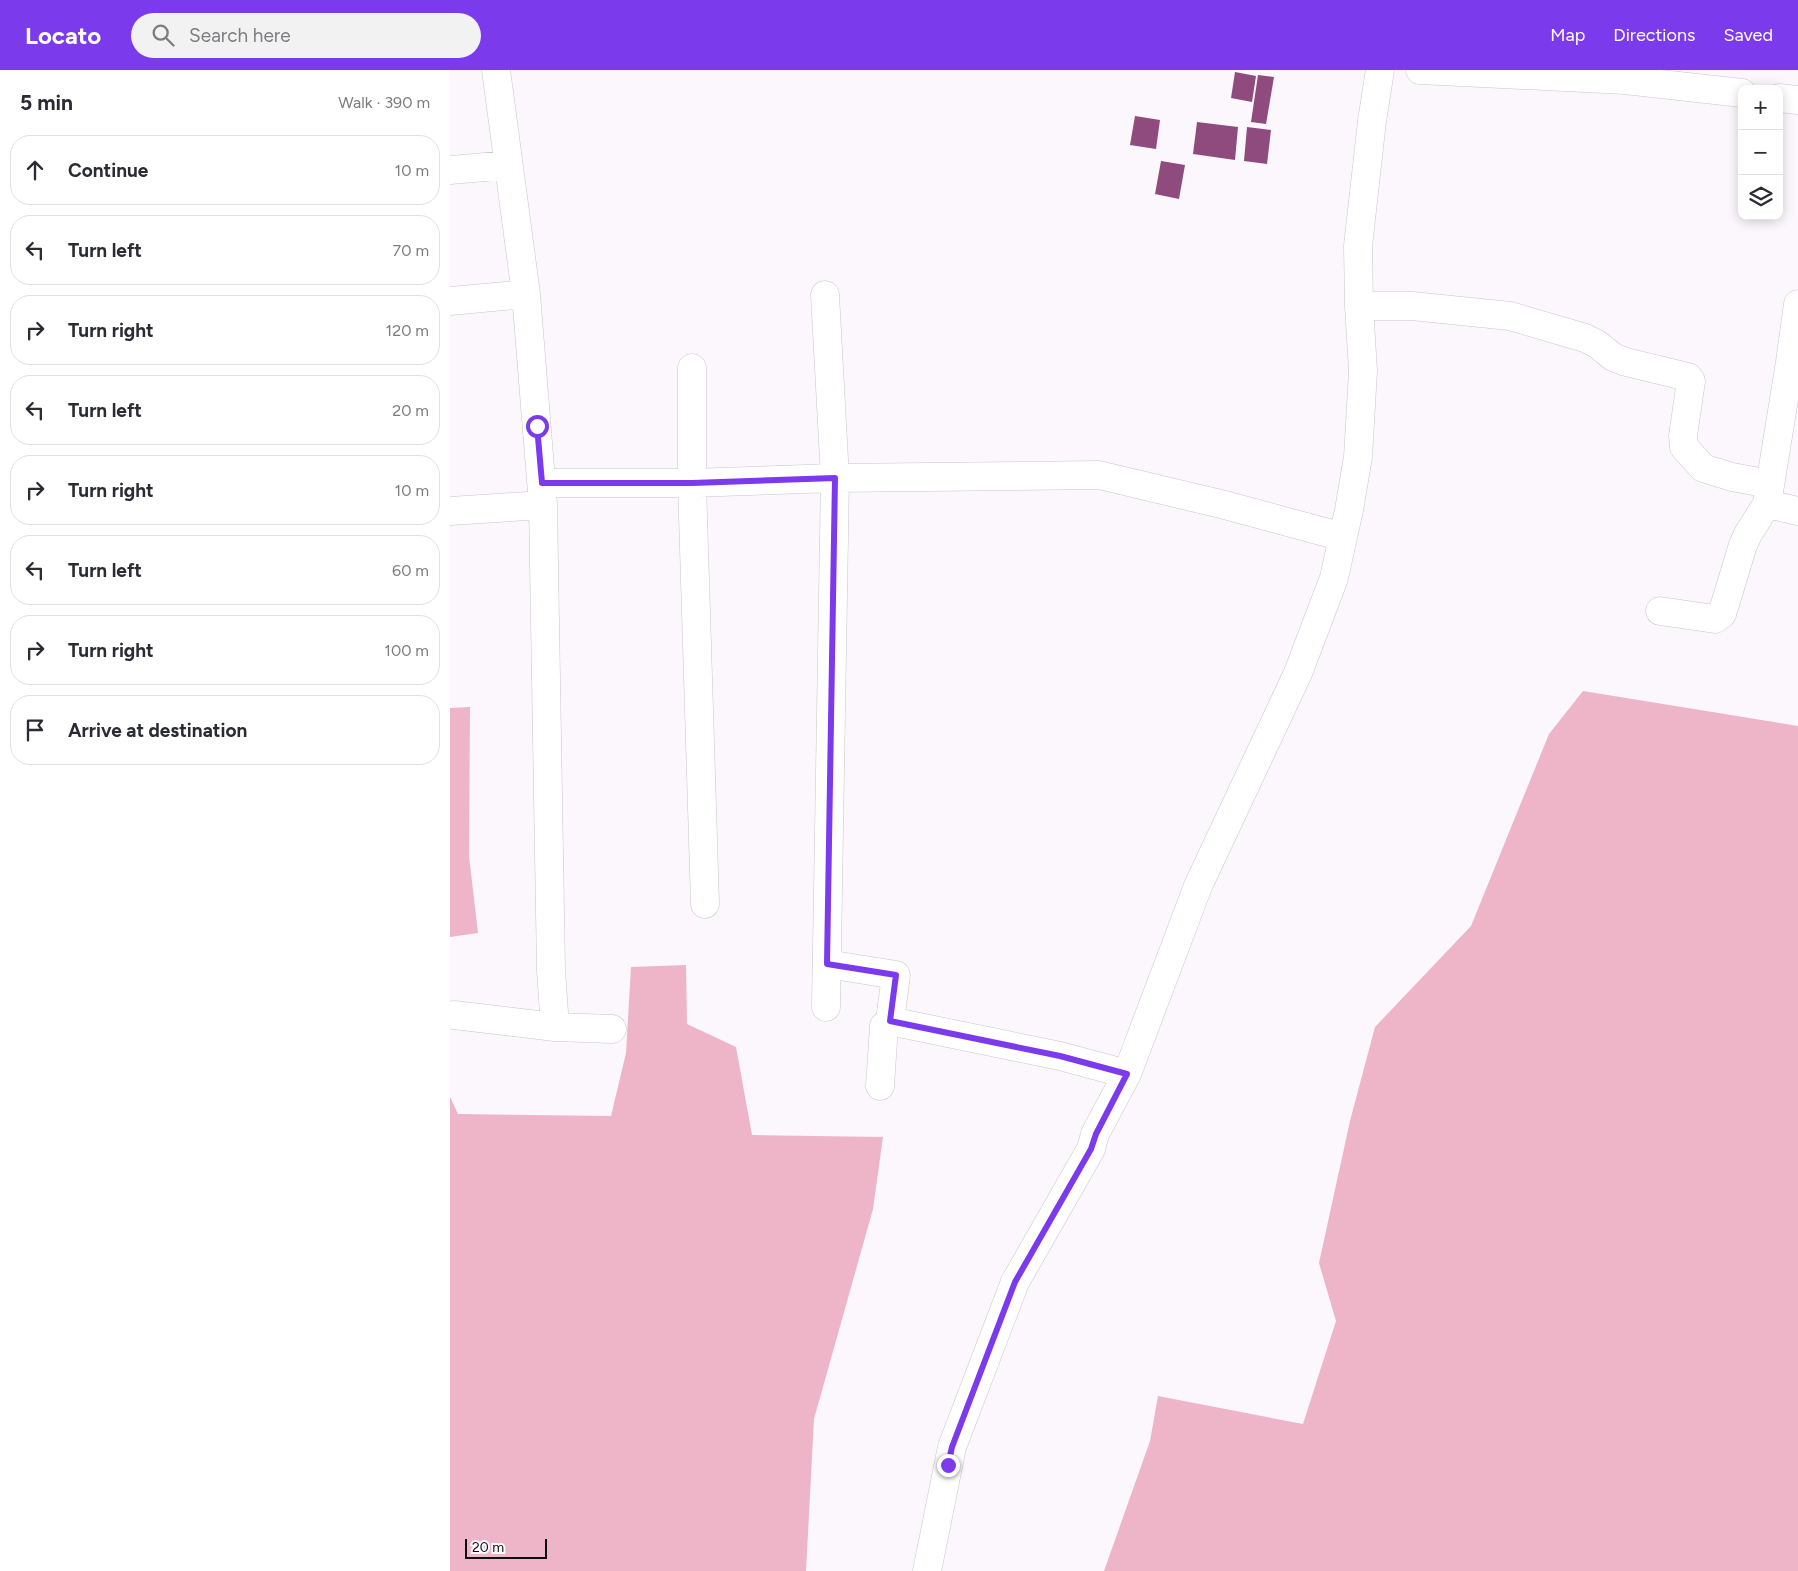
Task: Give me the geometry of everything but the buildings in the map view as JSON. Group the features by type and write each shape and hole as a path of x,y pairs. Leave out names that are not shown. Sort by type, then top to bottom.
{"street":[{"path":"496,70 526,294 542,494 551,960 555,1027"},
{"path":"927,1571 952,1447 1015,1282 1093,1142 1127,1074 1198,886 1298,673 1334,578 1358,457 1363,378 1358,246 1380,70"},
{"path":"1420,70 1635,80 1738,93"},
{"path":"1783,98 1798,100"},
{"path":"450,170 508,165"},
{"path":"450,301 526,294"},
{"path":"825,295 835,478 826,1007"},
{"path":"1660,611 1715,619 1722,614 1743,545 1769,494 1798,304"},
{"path":"1359,306 1412,306 1510,316 1591,341 1613,356 1626,362 1690,379 1690,396 1683,436 1684,447 1703,468 1732,477 1769,494 1798,511"},
{"path":"692,368 692,483 705,904"},
{"path":"450,511 542,494 692,483 835,478 1099,475 1221,504 1343,537"},
{"path":"827,964 896,975 890,1021 884,1026 880,1086"},
{"path":"454,1015 555,1027 612,1029"},
{"path":"890,1021 1060,1056 1127,1074"}],"shaded area":[{"path":"1583,691 1798,726 1798,1571 1104,1571 1150,1441 1158,1396 1303,1424 1336,1321 1319,1263 1350,1121 1375,1027 1471,926 1549,734"},
{"path":"470,707 469,856 478,933 450,937 450,708"},
{"path":"686,965 687,1024 736,1047 752,1135 883,1137 873,1209 814,1419 806,1571 450,1571 450,1097 458,1114 611,1116 626,1053 631,967"}],"route":[{"path":"537,426 542,483 692,483 835,478 827,964 896,975 890,1021 1060,1056 1127,1074 1096,1134 1091,1149 1015,1282 952,1447 948,1465"}]}
